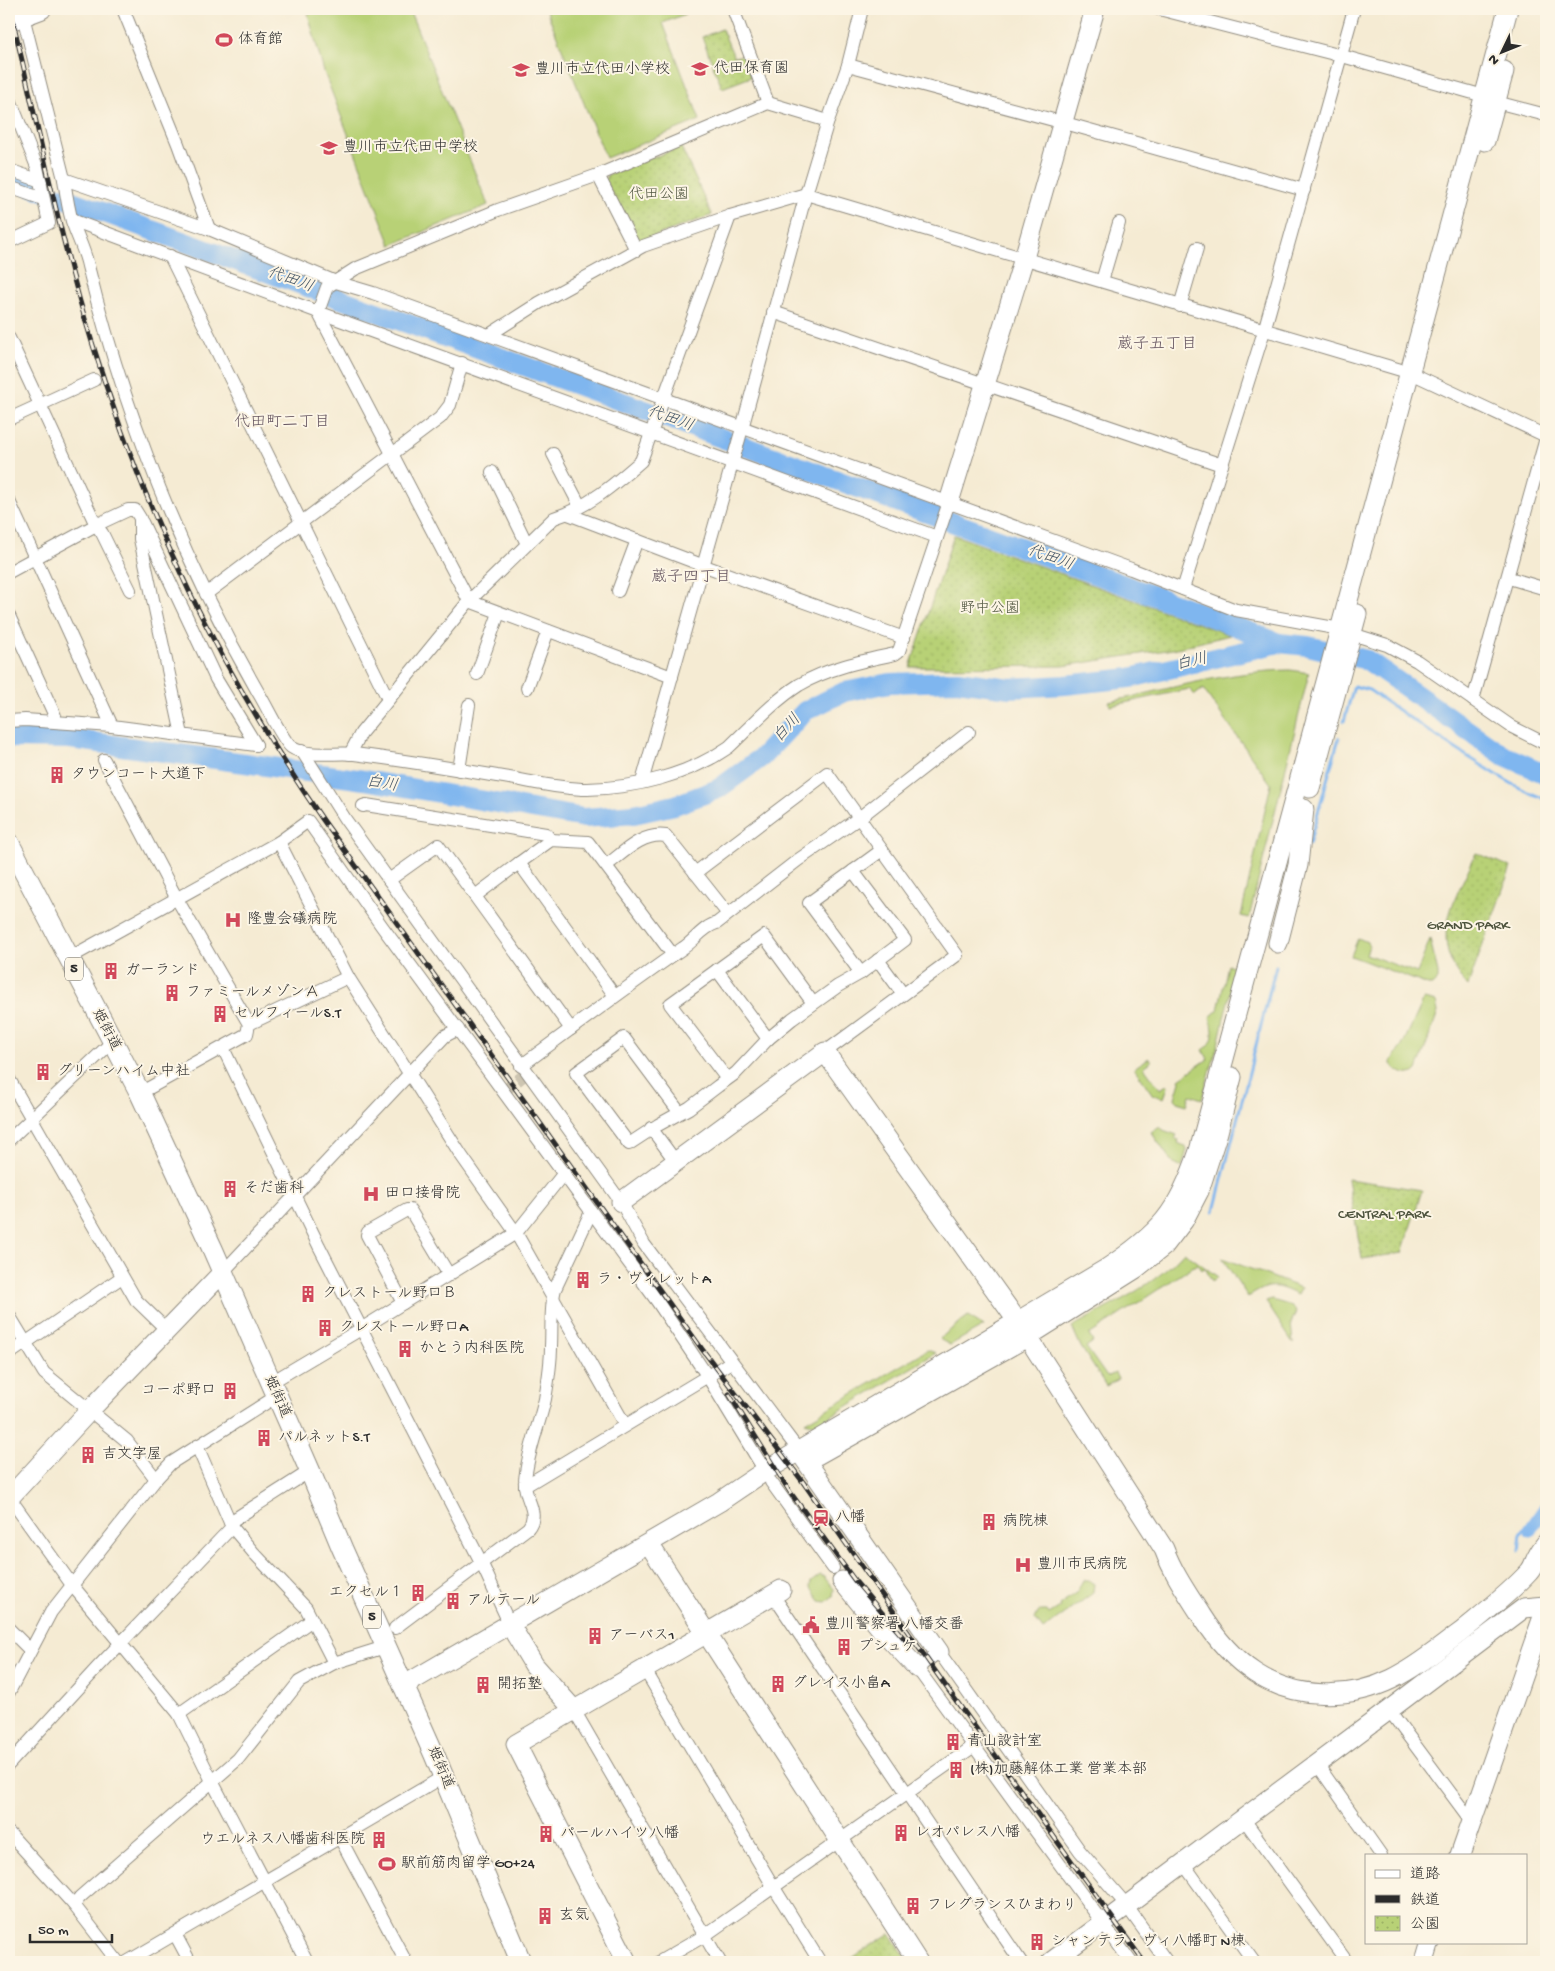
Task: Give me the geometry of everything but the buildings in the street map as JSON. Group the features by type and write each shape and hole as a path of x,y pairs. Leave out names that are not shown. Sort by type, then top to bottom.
{"main road":[{"name":"姫街道","path":"9,843 14,865 68,958 140,1094 222,1272 385,1647 444,1776 521,1962"}],"street":[{"path":"123,9 178,144 209,229"},
{"path":"733,9 768,103"},
{"path":"642,782 702,565 742,430 806,194 828,121 848,65 862,9"},
{"path":"24,15 64,179 72,220 88,263 96,299 126,400 188,556 239,658 290,747 304,754 350,754 584,789 620,787 685,770 718,754 800,685 839,667 895,654 899,651 947,506 1024,258 1095,9"},
{"path":"1159,9 1342,56 1546,115"},
{"path":"1182,589 1264,331 1354,9"},
{"path":"1490,99 1508,9"},
{"path":"1023,1330 1145,1241 1163,1223 1176,1206 1185,1189 1199,1151 1336,669 1490,99 1520,9"},
{"path":"848,65 1304,190"},
{"path":"9,97 38,167 49,223 9,242"},
{"path":"320,309 332,284 355,269 498,210 598,175 768,103 828,121"},
{"path":"9,170 42,190"},
{"path":"598,175 636,250"},
{"path":"64,179 209,229 332,284 373,293 489,335 662,402 1236,610 1387,645 1417,661 1512,727 1546,744"},
{"path":"9,187 42,190"},
{"path":"489,335 539,303 644,246 730,216 806,194 1416,376 1546,437 1509,578 1473,700"},
{"path":"350,754 361,733 469,601 554,518 568,514 615,484 641,460 730,216"},
{"path":"72,220 320,309 462,363 938,533"},
{"path":"1102,281 1119,223"},
{"path":"1180,306 1197,248"},
{"path":"170,256 388,700"},
{"path":"320,309 469,601 672,678"},
{"path":"773,312 1222,465"},
{"path":"9,338 96,524 130,590"},
{"path":"206,594 440,418 450,405 462,363"},
{"path":"9,419 94,380"},
{"path":"552,454 580,506"},
{"path":"492,472 527,544"},
{"path":"9,501 112,726"},
{"path":"9,572 96,524 128,510 135,510 216,679 256,744 112,726 9,720"},
{"path":"568,514 904,638"},
{"path":"140,518 140,539 182,735"},
{"path":"618,591 637,540"},
{"path":"1509,578 1546,589"},
{"path":"477,674 499,613"},
{"path":"9,616 55,716"},
{"path":"527,688 548,631"},
{"path":"403,1686 719,1502 768,1477 1023,1330 1135,1269 1151,1257 1173,1235 1188,1213 1199,1191 1218,1132 1304,809 1336,669"},
{"path":"459,770 468,705"},
{"path":"521,1066 615,996 695,940 798,860 859,818 969,732"},
{"path":"304,754 388,880 621,1202 644,1244 802,1456 938,1652 1080,1851 1127,1906 1167,1962"},
{"path":"104,760 177,899 249,1024 247,1034 140,1094"},
{"path":"621,1202 957,954 827,774 695,872"},
{"path":"362,806 366,805 546,834 551,840"},
{"path":"1278,943 1298,864 1304,809"},
{"path":"68,958 279,842 308,821 381,925 656,1301 708,1377 768,1477 838,1575 881,1628 917,1668 1131,1962"},
{"path":"607,865 641,839 658,835 666,836 728,914"},
{"path":"475,896 551,840 588,842 673,955"},
{"path":"279,842 348,976 461,1154 516,1233 625,1425"},
{"path":"388,880 438,845 571,1029"},
{"path":"861,973 809,903 882,850"},
{"path":"519,863 615,996"},
{"path":"680,1113 624,1038 576,1073 629,1144 651,1128 680,1113 727,1080 768,1039 813,1003 861,973 904,940 853,871"},
{"path":"727,1080 670,1004 764,936 813,1003"},
{"path":"878,960 904,994"},
{"path":"717,970 768,1039"},
{"path":"249,1024 348,976"},
{"path":"307,1962 179,1714 72,1585 9,1498 445,1036 458,1029"},
{"path":"9,1140 112,1042"},
{"path":"223,1048 361,1329 481,1562 510,1625 534,1665 574,1710 720,1962"},
{"path":"825,1052 1023,1330 1164,1549 1171,1569 1208,1625 1224,1646 1255,1673 1272,1682 1308,1692 1326,1694 1342,1694 1375,1686 1411,1668 1498,1601 1531,1570 1543,1554"},
{"path":"9,1079 122,1278 136,1300 168,1331"},
{"path":"651,1128 676,1162"},
{"path":"9,1692 51,1612 156,1478 171,1464 274,1389 361,1329 516,1233 564,1173"},
{"path":"403,1303 367,1235 368,1232 410,1210 449,1275"},
{"path":"395,1628 528,1528 533,1522 534,1516 525,1486 533,1438 545,1398 551,1349 552,1299 591,1212"},
{"path":"9,1354 122,1278"},
{"path":"9,1315 44,1373 127,1441 156,1478"},
{"path":"525,1486 731,1362"},
{"path":"197,1446 231,1524 252,1552 306,1608 334,1663"},
{"path":"9,1764 231,1524 310,1471"},
{"path":"649,1544 918,1962"},
{"path":"627,1962 516,1744 777,1593 1021,1962"},
{"path":"1050,1962 1104,1924 1182,1863 1524,1608 1530,1606 1546,1607 1460,1854"},
{"path":"179,1714 312,1620"},
{"path":"9,1629 30,1650"},
{"path":"74,1905 80,1897 129,1853 238,1759 299,1682 334,1663 385,1647"},
{"path":"917,1668 938,1652"},
{"path":"645,1670 820,1962"},
{"path":"1389,1710 1472,1822"},
{"path":"659,1962 704,1936 974,1746"},
{"path":"1317,1764 1380,1854"},
{"path":"127,1962 444,1776"},
{"path":"1243,1818 1347,1962"},
{"path":"9,1832 74,1905 118,1962"},
{"path":"340,1838 406,1962"},
{"path":"1182,1863 1254,1962"},
{"path":"175,1934 190,1962"},
{"path":"1424,1962 1429,1944"}],"green space":[{"path":"320,9 409,9 488,205 391,245 324,72 308,14"},
{"path":"546,9 683,9 685,14 663,23 700,120 606,158"},
{"path":"722,29 734,57 743,55 751,77 722,88 702,37"},
{"name":"代田公園","path":"681,147 712,215 641,241 636,240 605,181 607,175"},
{"name":"野中公園","path":"954,535 1230,635 1173,649 1063,666 910,667"},
{"path":"1290,670 1309,673 1249,918 1241,916 1271,784 1203,689 1195,695 1189,689 1110,706 1109,702 1222,677"},
{"name":"GRAND PARK","path":"1476,853 1511,867 1468,986 1455,969 1448,953 1446,937 1453,904"},
{"path":"1358,938 1367,942 1369,946 1366,954 1417,973 1430,939 1438,980 1433,985 1428,985 1351,956"},
{"path":"1228,965 1236,966 1217,1049 1202,1099 1190,1095 1187,1105 1177,1102 1175,1098 1179,1079 1208,1059 1203,1050 1210,1043 1213,1036 1210,1017 1218,1010"},
{"path":"1424,999 1436,1002 1438,1012 1417,1070 1410,1074 1403,1073 1391,1064 1391,1061 1402,1046"},
{"path":"1149,1058 1151,1062 1144,1067 1160,1089 1167,1085 1164,1098 1153,1095 1134,1068"},
{"path":"1160,1126 1163,1130 1177,1135 1175,1139 1179,1140 1178,1143 1185,1146 1187,1150 1182,1167 1172,1162 1151,1132"},
{"name":"CENTRAL PARK","path":"1348,1179 1422,1190 1402,1253 1362,1259"},
{"path":"1184,1252 1218,1277 1212,1281 1205,1268 1201,1270 1197,1264 1089,1335 1093,1342 1086,1347 1107,1377 1115,1373 1118,1379 1106,1386 1081,1347 1072,1327 1146,1285 1160,1275"},
{"path":"1222,1258 1301,1288 1298,1295 1278,1287 1268,1287 1248,1297"},
{"path":"1272,1300 1292,1306 1296,1312 1291,1323 1293,1343 1266,1302"},
{"path":"968,1316 984,1326 950,1345 939,1339"},
{"path":"927,1350 936,1353 816,1425 805,1422"},
{"path":"820,1575 834,1589 833,1596 826,1602 820,1601 810,1587 811,1582"},
{"path":"1083,1580 1089,1580 1094,1584 1093,1593 1043,1630 1035,1619 1039,1611 1047,1611 1049,1614 1060,1607 1059,1605 1077,1592"},
{"path":"890,1933 909,1962 846,1962"}],"waterway":[{"name":"代田川","path":"9,178 46,192"},
{"name":"代田川","path":"61,197 1279,643"},
{"name":"白川","path":"9,738 70,739 259,765 364,780 584,818 634,814 675,805 718,789 762,757 805,711 844,692 890,683 957,681 1010,688 1065,685 1130,678 1279,643 1308,646 1367,660 1503,755 1546,774"},
{"path":"1344,721 1354,686 1369,690 1495,773 1520,788 1546,799"},
{"path":"1309,844 1339,738"},
{"path":"1214,1211 1276,966"},
{"path":"1519,1550 1521,1534 1546,1497"},
{"path":"1530,1532 1546,1508"}],"tunnel":[{"path":"503,1092 527,1073"}],"railway":[{"path":"10,9 69,260 113,407 161,531 218,649 251,706 285,763 323,820 702,1349 803,1482 947,1688 1144,1962"},
{"path":"729,1394 790,1492 855,1581 908,1643"}],"place":[{"name":"体育館","path":"224,40"},
{"name":"代田保育園","path":"700,69"},
{"name":"豊川市立代田小学校","path":"521,70"},
{"name":"豊川市立代田中学校","path":"329,148"},
{"name":"タウンコート大道下","path":"57,775"},
{"name":"隆豊会礒病院","path":"233,920"},
{"name":"ガーランド","path":"111,971"},
{"name":"ファミールメゾンＡ","path":"172,993"},
{"name":"セルフィールS.T","path":"220,1014"},
{"name":"グリーンハイム中社","path":"43,1072"},
{"name":"そだ歯科","path":"230,1189"},
{"name":"田口接骨院","path":"371,1194"},
{"name":"ラ・ヴィレットA","path":"583,1280"},
{"name":"クレストール野口Ｂ","path":"308,1294"},
{"name":"クレストール野口A","path":"325,1328"},
{"name":"かとう内科医院","path":"405,1349"},
{"name":"コーポ野口","path":"230,1391"},
{"name":"パルネットS.T","path":"264,1438"},
{"name":"吉文字屋","path":"88,1455"},
{"name":"八幡","path":"821,1518"},
{"name":"病院棟","path":"989,1522"},
{"name":"豊川市民病院","path":"1023,1565"},
{"name":"エクセル１","path":"418,1593"},
{"name":"アルテール","path":"453,1601"},
{"name":"豊川警察署 八幡交番","path":"811,1625"},
{"name":"アーバス1","path":"595,1636"},
{"name":"プシュケ","path":"844,1647"},
{"name":"グレイス小畠A","path":"778,1684"},
{"name":"開拓塾","path":"483,1685"},
{"name":"青山設計室","path":"953,1742"},
{"name":"(株)加藤解体工業 営業本部","path":"956,1770"},
{"name":"レオパレス八幡","path":"901,1833"},
{"name":"パールハイツ八幡","path":"546,1834"},
{"name":"ウエルネス八幡歯科医院","path":"379,1840"},
{"name":"駅前筋肉留学 GO+24","path":"387,1864"},
{"name":"フレグランスひまわり","path":"913,1906"},
{"name":"玄気","path":"545,1916"},
{"name":"シャンテラ・ヴィ八幡町 N棟","path":"1037,1942"}],"district":[{"name":"蔵子五丁目","path":"1157,345"},
{"name":"代田町二丁目","path":"282,423"},
{"name":"蔵子四丁目","path":"691,578"}]}
